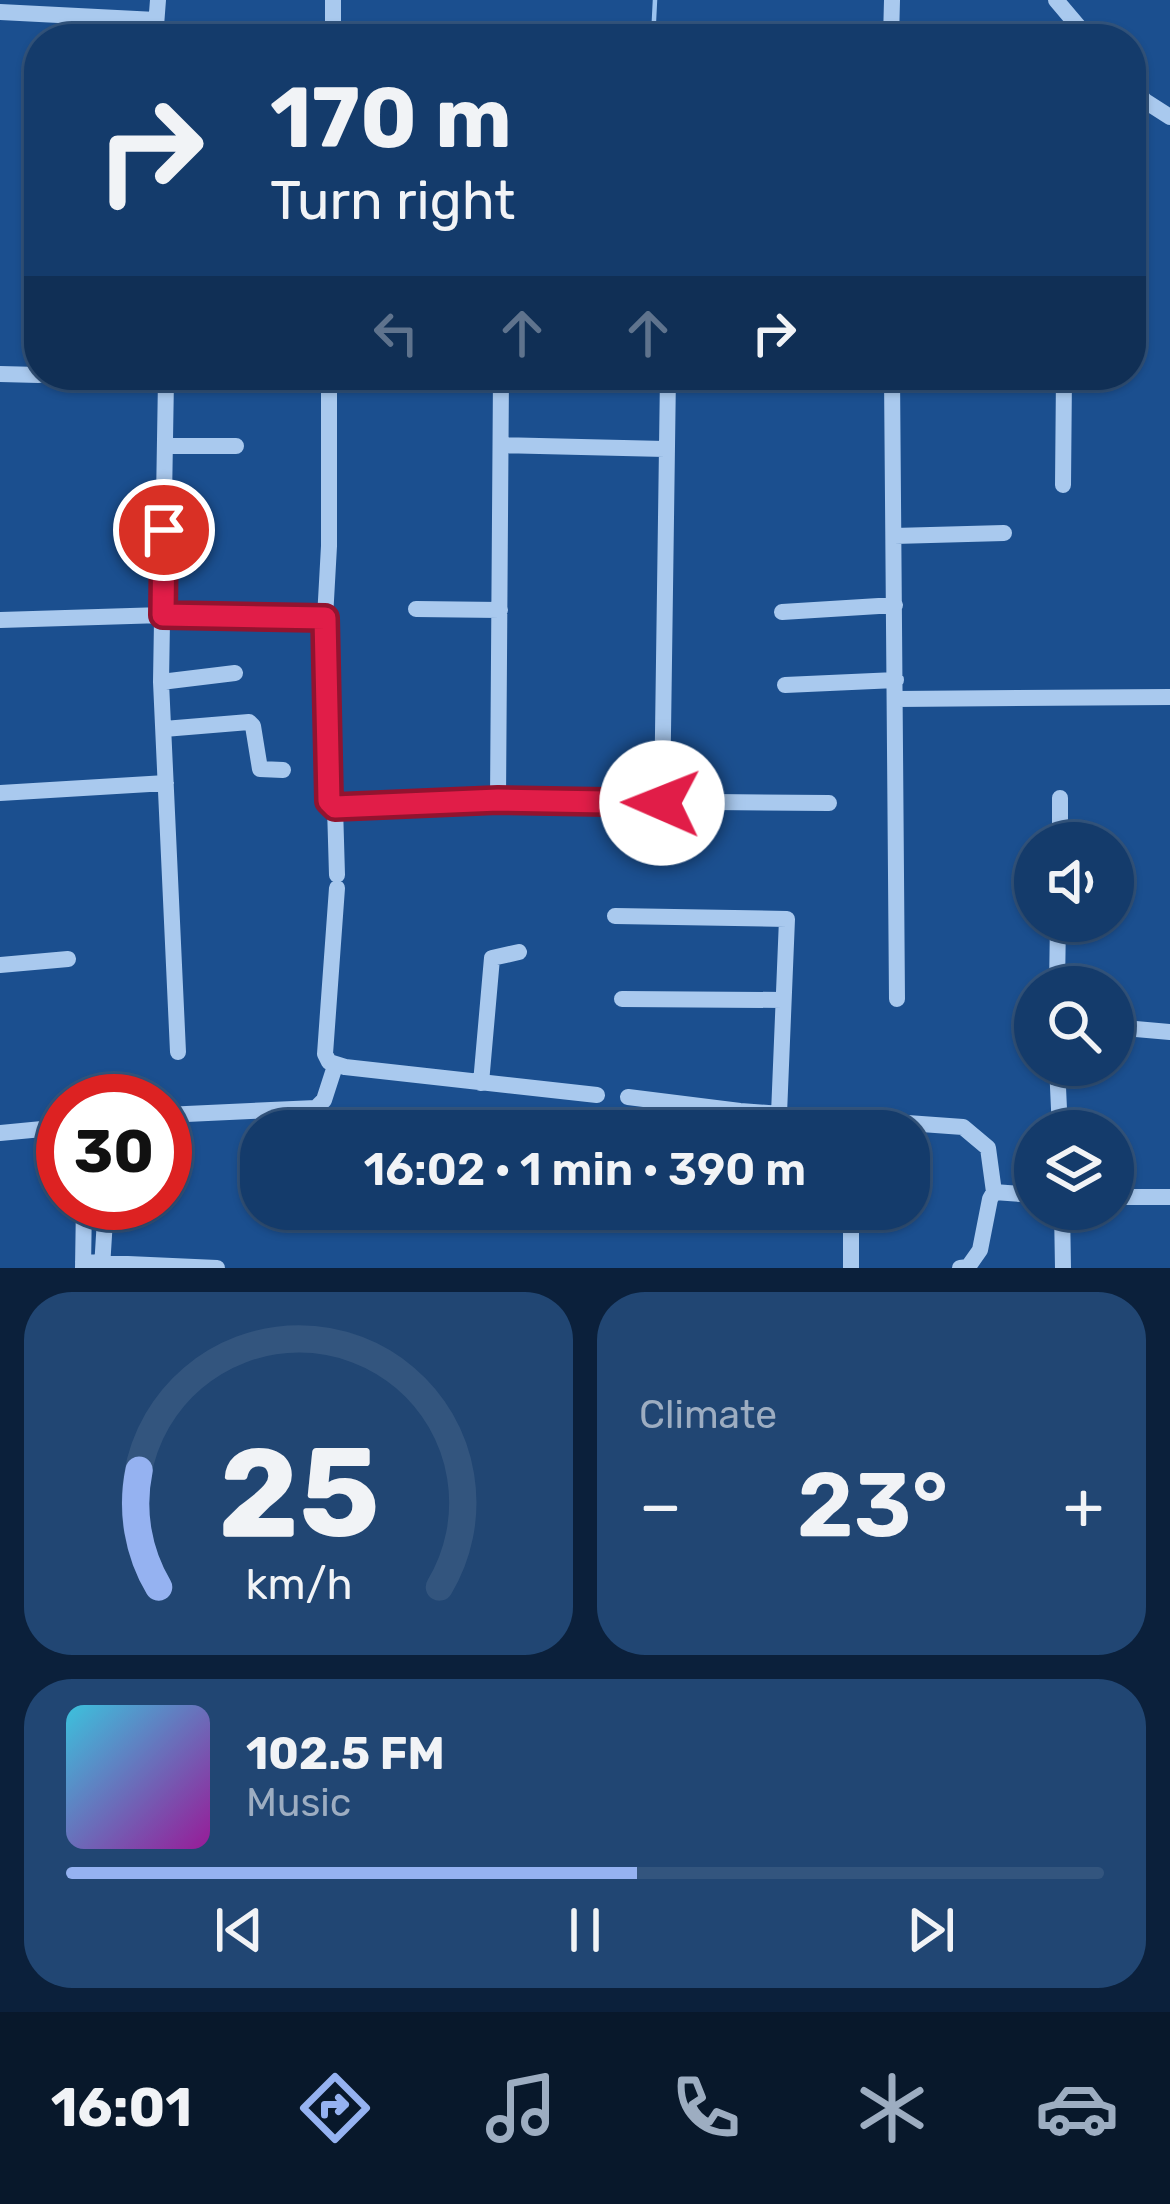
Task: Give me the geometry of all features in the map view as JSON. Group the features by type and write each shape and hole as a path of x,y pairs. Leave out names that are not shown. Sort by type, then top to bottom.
{"street":[{"path":"0,12 109,24"},
{"path":"166,390 161,682 178,1052"},
{"path":"329,390 325,618 329,801 335,807 337,881 328,1062 597,1095"},
{"path":"498,800 501,390"},
{"path":"662,803 667,390"},
{"path":"892,390 898,999"},
{"path":"1063,485 1064,390"},
{"path":"501,445 665,449"},
{"path":"165,446 236,446"},
{"path":"894,536 1004,533"},
{"path":"782,612 895,605"},
{"path":"416,609 500,610"},
{"path":"0,620 163,615 325,618"},
{"path":"161,682 235,674"},
{"path":"785,685 1170,697"},
{"path":"164,729 249,722 260,769 283,770"},
{"path":"0,793 166,783"},
{"path":"1060,798 1060,822"},
{"path":"335,807 498,800 829,803"},
{"path":"615,916 787,919 778,1110"},
{"path":"481,1083 492,958 519,952"},
{"path":"0,965 68,959"},
{"path":"622,999 783,1000"},
{"path":"1134,1029 1170,1032"},
{"path":"192,1113 316,1108 324,1100 335,1066"},
{"path":"628,1097 743,1110"},
{"path":"930,1125 963,1127 988,1148 994,1192 980,1250 971,1265"},
{"path":"0,1133 36,1129"},
{"path":"994,1192 1014,1193"},
{"path":"1134,1197 1170,1197"},
{"path":"84,1230 83,1265 217,1268"},
{"path":"102,1266 104,1230"},
{"path":"851,1230 851,1268"},
{"path":"1062,1230 1063,1268"}],"waterway":[{"path":"654,24 655,0"}],"route":[{"path":"164,530 163,615 325,618 331,805 498,800 662,803"}]}
